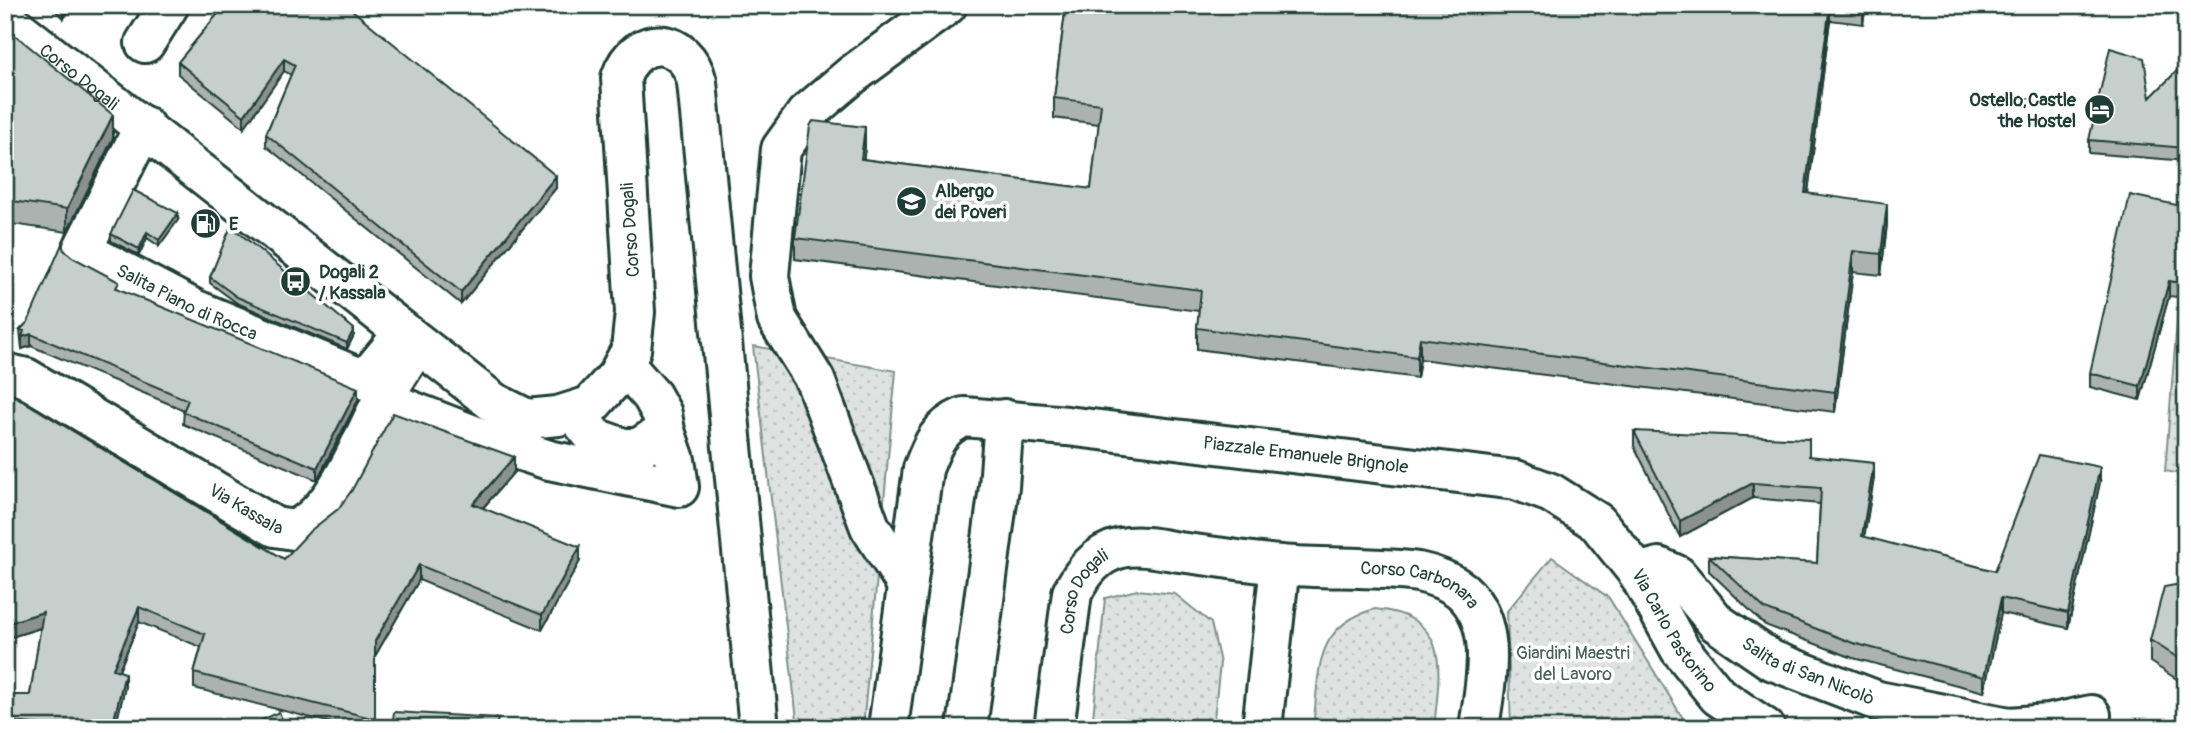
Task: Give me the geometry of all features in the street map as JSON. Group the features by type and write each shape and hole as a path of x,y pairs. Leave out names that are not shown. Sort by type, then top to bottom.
{"street":[{"path":"145,43 169,5"},
{"path":"907,584 870,527 815,380 777,319 769,276 781,149 806,114 852,75 947,5"},
{"name":"Corso Dogali","path":"5,19 493,402 527,419 590,407 617,376 631,351 635,312 621,78 632,56 642,49 667,46 688,59 697,82 759,728"},
{"name":"Salita Piano di Rocca","path":"144,126 82,250 194,309 365,380 410,338"},
{"name":"Via Kassala","path":"5,373 26,379 254,515 284,529 294,530 302,527 335,492 383,400 410,338"},
{"path":"383,400 476,436 550,460 680,487 662,414 652,397 624,364"},
{"path":"574,412 595,439 623,449 639,449 665,431"},
{"path":"888,728 923,469 940,432 950,422 964,417 1004,419 999,487 967,728"},
{"name":"Piazzale Emanuele Brignole","path":"1004,419 1516,481 1551,493 1597,522"},
{"name":"Via Carlo Pastorino","path":"1597,522 1638,573 1680,649 1718,696 1765,728"},
{"name":"Corso Dogali","path":"1054,728 1072,593 1082,573 1100,557 1121,548 1144,547 1280,565"},
{"path":"1262,728 1280,565"},
{"name":"Corso Carbonara","path":"1280,565 1419,573 1442,579 1462,591 1477,610 1486,631 1486,662 1479,728"},
{"name":"Salita di San Nicolò","path":"1638,573 1659,566 1677,575 1717,622 1771,660 1878,701 2009,727 2049,724 2091,715"}],"green space":[{"path":"2186,252 2186,475 2165,471 2182,258"},
{"path":"753,346 896,371 863,728 798,728"},
{"name":"Giardini Maestri del Lavoro","path":"1552,557 1609,598 1689,728 1511,728 1507,611"},
{"path":"1137,590 1175,594 1211,623 1220,663 1213,728 1092,728 1105,598"},
{"path":"1375,609 1400,614 1418,622 1429,634 1436,649 1438,667 1434,728 1313,728 1319,671 1330,640 1340,627"}],"building":[{"path":"225,5 346,5 556,176 461,292 266,134 295,65 284,59 244,116 178,62"},
{"path":"1066,5 1830,5 1805,193 1887,204 1881,254 1853,251 1835,392 1420,338 1417,357 1197,328 1201,290 795,238 810,126 813,121 865,127 861,159 1091,189 1101,104 1054,98"},
{"path":"9,30 113,115 67,209 5,200 5,35"},
{"path":"2110,48 2144,58 2150,98 2186,62 2186,148 2089,140"},
{"path":"133,190 178,213 159,240 147,232 139,249 111,234"},
{"path":"2130,195 2186,207 2186,284 2169,281 2140,386 2090,373"},
{"path":"231,226 354,329 347,343 237,297 210,277"},
{"path":"62,244 72,257 119,282 116,288 358,388 317,468 183,412 188,400 31,334 22,337 24,331 20,330 28,322"},
{"path":"5,390 284,559 310,531 338,509 352,490 393,413 514,457 473,504 580,547 542,615 419,565 375,641 375,719 194,673 205,634 139,607 113,669 125,673 112,728 50,728 5,721 5,695 30,695 43,612 5,624"},
{"path":"1634,431 1809,439 1809,456 1874,463 1862,536 1995,571 2039,455 2100,467 2068,613 2001,598 1984,677 1853,643 1765,609 1709,556 1817,563 1821,488 1753,483 1680,521"},
{"path":"2186,583 2186,663 2150,640 2164,587"},
{"path":"279,712 286,728 245,728"},
{"path":"394,712 498,718 496,728 392,728"},
{"path":"552,720 577,723 576,728 529,728"}],"place":[{"name":"Ostello;Castle the Hostel","path":"2099,110"},
{"name":"Albergo dei Poveri","path":"912,201"},
{"name":"E","path":"206,224"},
{"name":"Dogali 2 / Kassala","path":"296,282"}]}
